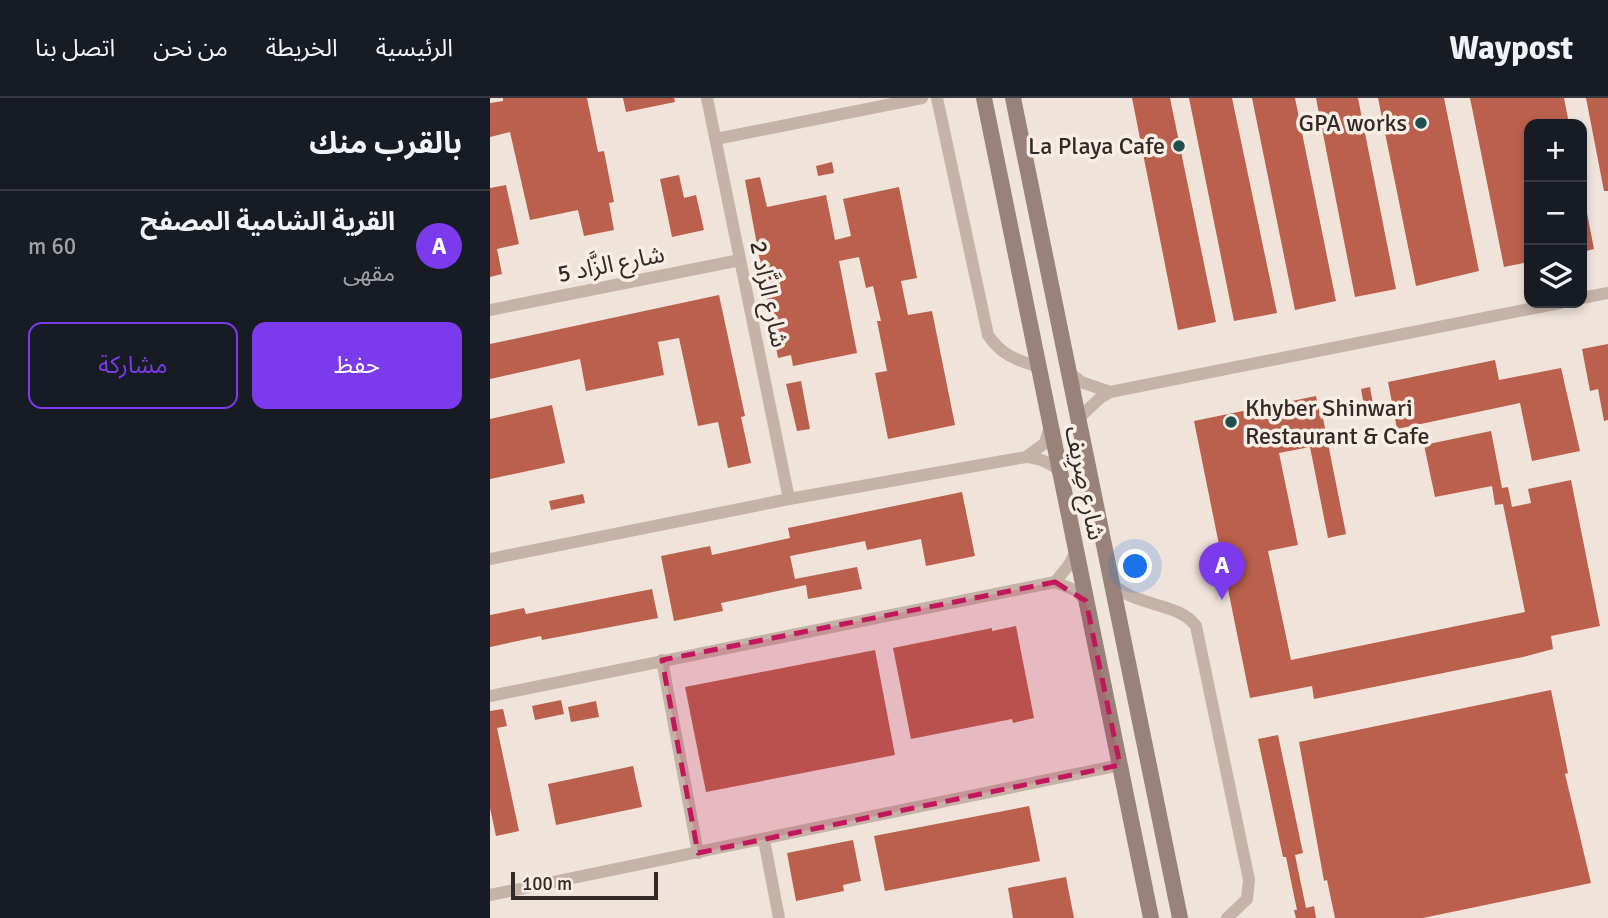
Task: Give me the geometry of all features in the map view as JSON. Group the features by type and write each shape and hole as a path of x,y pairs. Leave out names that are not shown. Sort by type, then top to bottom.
{"main road":[{"name":"شارع صِرِيف","path":"984,98 1151,918"},
{"name":"شارع صِرِيف","path":"1013,98 1180,918"}],"street":[{"name":"شارع الزَّاد 2","path":"707,98 789,499"},
{"path":"716,139 922,98"},
{"path":"937,98 988,335 996,348 1009,357 1038,367"},
{"name":"شارع الزَّاد 5","path":"490,310 740,260"},
{"path":"1587,297 1608,293"},
{"path":"1080,417 1091,405 1110,392 1535,308"},
{"path":"1070,373 1081,382 1110,392"},
{"path":"1026,457 1045,443 1050,426"},
{"path":"490,559 789,499 1026,457 1041,459 1060,472"},
{"path":"1055,582 1076,551"},
{"path":"490,696 1055,582 1077,591 1086,601"},
{"path":"1113,584 1130,597 1188,617 1198,632 1249,880 1247,899 1227,918"},
{"path":"662,660 698,853"},
{"path":"490,895 1120,765"},
{"path":"764,840 779,918"}],"highlighted area":[{"path":"1055,582 1086,601 1120,765 698,853 662,660"}],"building":[{"path":"503,98 587,98 598,152 604,151 614,202 609,203 614,230 584,236 578,210 530,220 510,132 490,137 490,103 503,101"},
{"path":"623,98 674,98 675,102 626,112"},
{"path":"1132,98 1170,98 1216,322 1178,330"},
{"path":"1189,98 1232,98 1277,313 1234,321"},
{"path":"1252,98 1295,98 1336,301 1295,310"},
{"path":"1316,98 1358,98 1396,289 1355,297"},
{"path":"1378,98 1444,98 1479,271 1416,286"},
{"path":"1470,98 1564,98 1568,119 1524,119 1524,263 1504,267"},
{"path":"1586,98 1608,98 1608,191 1604,191"},
{"path":"832,162 834,173 818,176 816,166"},
{"path":"679,175 684,198 696,195 704,230 672,237 660,179"},
{"path":"760,177 767,207 826,195 835,240 851,236 843,199 899,187 917,278 901,281 908,315 932,311 955,425 888,439 875,373 887,371 877,321 881,321 873,286 866,288 859,257 839,261 857,353 793,366 791,355 778,358 745,180"},
{"path":"506,185 519,244 497,249 502,274 490,277 490,188"},
{"path":"1587,213 1594,249 1587,251"},
{"path":"719,295 745,416 741,417 751,463 728,468 718,422 698,426 679,338 658,342 664,375 586,391 580,359 490,379 490,344"},
{"path":"1608,344 1608,420 1604,421 1598,389 1590,391 1582,349"},
{"path":"1495,360 1499,380 1561,368 1580,451 1532,461 1520,403 1397,429 1388,382"},
{"path":"801,381 810,429 797,431 786,384"},
{"path":"1370,387 1373,404 1364,406 1361,389"},
{"path":"1316,396 1321,419 1323,418 1346,534 1328,538 1310,447 1279,453 1298,545 1268,551 1291,660 1525,612 1503,504 1495,505 1492,486 1435,497 1424,445 1491,431 1502,488 1508,487 1512,507 1531,503 1528,489 1571,480 1600,626 1551,636 1553,649 1523,657 1314,699 1312,686 1250,698 1194,421"},
{"path":"552,405 565,463 490,479 490,419"},
{"path":"962,492 975,556 926,566 921,539 867,550 865,541 790,556 795,579 857,567 862,589 808,599 806,585 721,603 723,611 674,621 661,556 710,546 712,555 790,538 788,528"},
{"path":"583,494 585,503 551,510 549,501"},
{"path":"652,589 658,618 542,640 541,636 490,647 490,615 524,608 526,614"},
{"path":"1016,626 1034,718 1013,723 1012,719 911,739 893,648 992,628 992,631"},
{"path":"875,650 895,755 706,792 685,687"},
{"path":"1551,690 1568,773 1565,774 1591,883 1423,918 1335,918 1327,880 1324,881 1299,742"},
{"path":"561,700 564,714 535,720 532,706"},
{"path":"596,701 599,717 571,722 568,707"},
{"path":"503,709 507,726 497,728 519,831 496,836 490,808 490,711"},
{"path":"1278,735 1303,853 1295,855 1306,908 1314,906 1316,918 1296,918 1294,910 1297,910 1286,857 1283,857 1258,739"},
{"path":"633,766 642,807 556,825 548,784"},
{"path":"1029,806 1040,861 885,891 874,836"},
{"path":"853,840 861,881 843,885 844,891 796,901 787,853"},
{"path":"1066,877 1074,918 1013,918 1008,888"}],"place":[{"name":"GPA works","path":"1421,123"},
{"name":"La Playa Cafe","path":"1179,146"},
{"name":"Khyber Shinwari Restaurant & Cafe","path":"1231,422"},
{"name":"القرية الشامية المصفح","path":"1222,600"}]}
